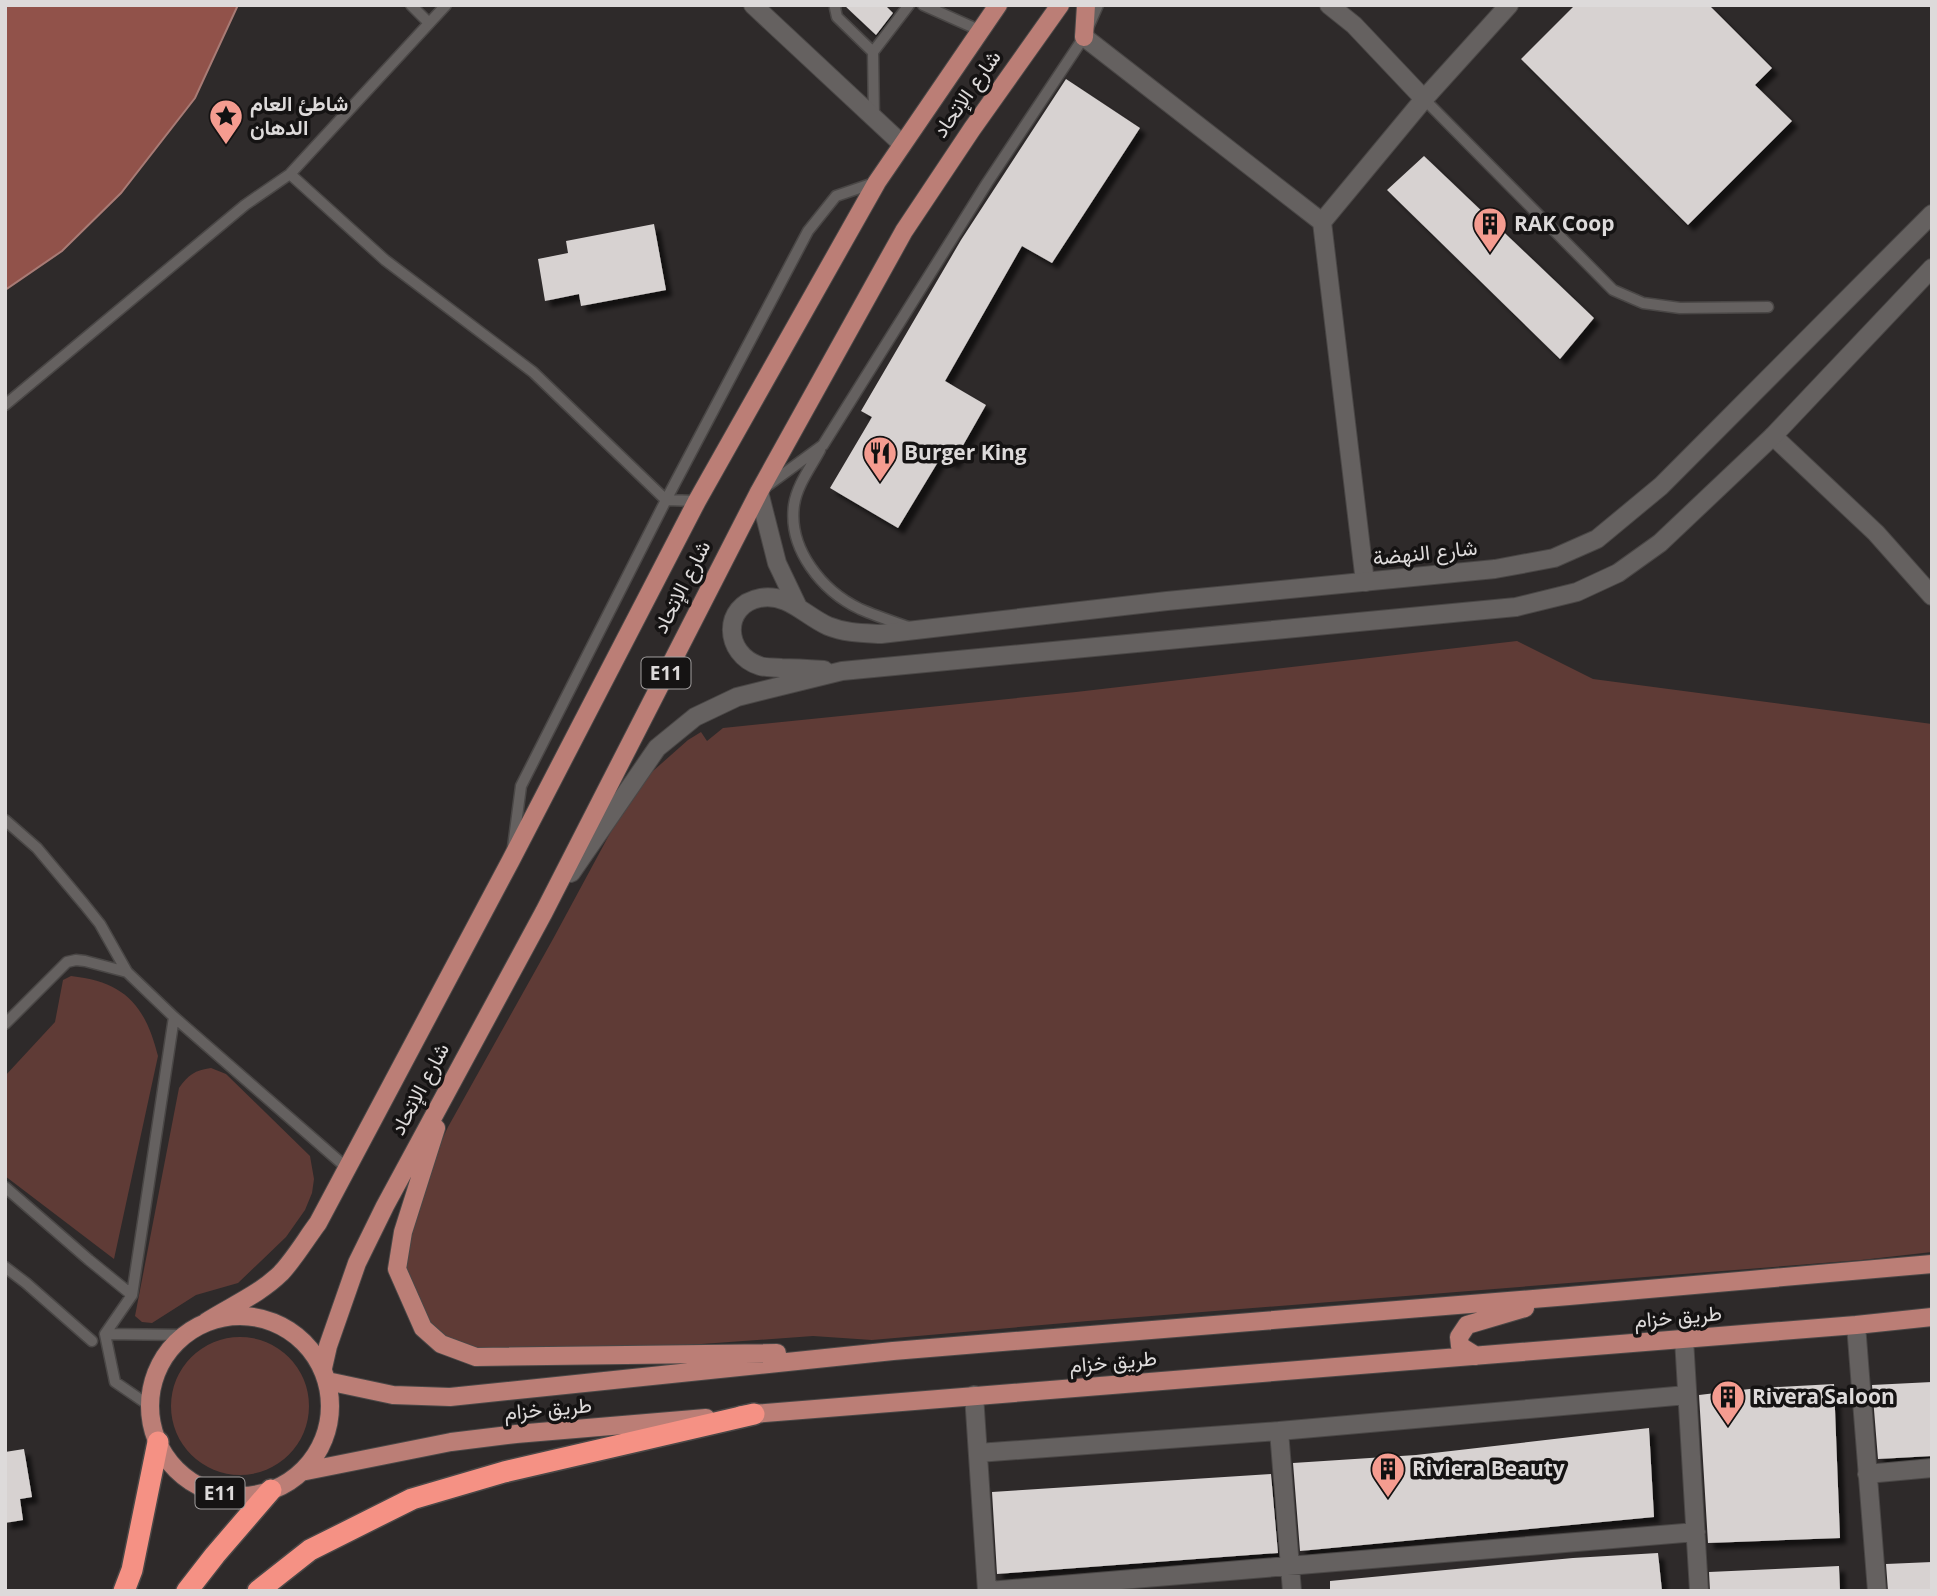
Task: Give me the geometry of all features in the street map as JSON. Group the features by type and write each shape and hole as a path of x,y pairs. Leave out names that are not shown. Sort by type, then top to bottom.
{"highway":[{"path":"258,1591 310,1550 412,1499 504,1472 754,1414"},
{"name":"E11","path":"124,1591 132,1570 158,1442"},
{"name":"E11","path":"187,1591 271,1490"}],"main road":[{"name":"شارع الإتحاد","path":"206,1322 244,1301 281,1273 318,1223 511,860 696,501 877,182 998,5"},
{"name":"شارع الإتحاد","path":"325,1375 328,1346 357,1263 385,1206 544,912 759,492 904,231 1060,5"},
{"path":"1084,37 1086,5"},
{"path":"450,1087 403,1232 397,1269 424,1328 441,1345 476,1357 893,1352"},
{"name":"طريق خزام","path":"325,1375 393,1395 450,1397 893,1352 1932,1264"},
{"path":"1476,1356 1460,1346 1460,1337 1467,1325 1569,1296"},
{"name":"E11","path":"233,1316 261,1318 286,1328 307,1345 325,1375 331,1406 327,1430 317,1453 301,1472 287,1483 271,1490 245,1495 218,1493 193,1482 172,1465 158,1442 152,1425 150,1406 154,1379 166,1354 185,1335 206,1322 233,1316"},
{"name":"طريق خزام","path":"301,1472 452,1442 516,1434 1927,1320"}],"street":[{"path":"753,5 902,144"},
{"path":"1329,5 1354,25 1424,99"},
{"path":"1322,222 1424,99 1508,5"},
{"path":"1084,37 1322,222 1365,582"},
{"name":"شارع النهضة","path":"797,605 826,625 845,632 881,634 1167,601 1495,569 1554,558 1597,539 1661,486 1932,214"},
{"path":"797,605 781,599 762,597 743,606 733,620 731,635 736,650 747,661 762,667 842,671 1516,607 1577,592 1618,573 1660,543 1773,436 1932,268"},
{"path":"1773,436 1876,533 1932,597"},
{"path":"759,492 777,563 797,605"},
{"path":"544,912 657,748 695,717 737,697 842,671"},
{"path":"1856,1325 1877,1591"},
{"path":"1684,1339 1699,1591"},
{"path":"974,1395 988,1591 1115,1585 1289,1566 1696,1532"},
{"path":"978,1453 1279,1431 1687,1395"},
{"path":"1279,1431 1292,1591"},
{"path":"1867,1474 1932,1468"}],"lane":[{"path":"411,5 429,23"},
{"path":"5,405 245,205 290,174 446,5"},
{"path":"836,5 837,17 873,52"},
{"path":"874,118 873,52 909,5"},
{"path":"923,5 981,28 983,5"},
{"path":"914,629 860,609 823,583 805,558 795,533 794,504 801,484 823,445 987,183 1084,37 1098,5"},
{"path":"1424,99 1613,290 1643,303 1680,308 1768,306"},
{"path":"290,174 385,260 533,372 666,500 696,501"},
{"path":"511,860 521,786 666,500 808,231 836,196 877,182"},
{"path":"759,492 823,445"},
{"path":"5,820 37,848 84,904 100,924 127,972 174,1017 347,1168"},
{"path":"5,1024 67,962 85,961 127,972"},
{"path":"150,1406 115,1382 105,1334 132,1295 174,1017"},
{"path":"5,1187 132,1295"},
{"path":"5,1267 92,1341"},
{"path":"105,1334 185,1335"}],"shaded area":[{"path":"5,5 238,5 195,98 121,193 62,251 5,290"},
{"path":"1517,641 1593,679 1932,724 1932,1252 872,1340 813,1336 493,1359 462,1356 409,1315 403,1220 448,1127 635,787 688,740 701,732 707,741 723,728 1076,692"},
{"path":"71,976 106,984 130,999 147,1023 158,1056 114,1259 5,1176 5,1076 55,1022 63,980"},
{"path":"211,1068 226,1074 310,1156 314,1179 312,1193 305,1210 286,1237 238,1283 196,1295 152,1323 142,1322 135,1316 179,1088 192,1074"},
{"path":"240,1337 267,1342 289,1357 304,1379 309,1406 304,1433 289,1455 267,1470 240,1475 213,1470 191,1455 176,1433 171,1406 176,1379 191,1357 213,1342"}],"building":[{"path":"844,5 885,5 893,13 876,35"},
{"path":"1575,5 1709,5 1772,68 1755,85 1792,121 1688,225 1521,59"},
{"path":"1066,79 1140,128 1052,263 1022,246 945,381 986,405 953,463 941,457 898,528 830,488 872,417 861,411 961,240"},
{"name":"RAK Coop","path":"1424,156 1594,318 1560,359 1387,190"},
{"path":"654,224 666,290 581,306 579,294 545,301 538,259 568,253 566,241"},
{"path":"1932,1382 1932,1456 1878,1459 1872,1385"},
{"path":"1834,1384 1840,1538 1708,1543 1699,1395 1758,1388"},
{"path":"1649,1428 1654,1517 1300,1551 1293,1463 1416,1455"},
{"path":"24,1449 32,1497 20,1499 23,1520 5,1523 5,1452"},
{"path":"1271,1474 1278,1553 997,1574 992,1492"},
{"path":"1658,1553 1662,1591 1330,1591 1330,1581 1573,1558"},
{"path":"1932,1562 1932,1591 1888,1591 1886,1564"},
{"path":"1839,1566 1840,1591 1710,1591 1709,1572"}],"place":[{"name":"شاطئ العام الدهان","path":"226,146"},
{"name":"RAK Coop","path":"1490,254"},
{"name":"Burger King","path":"880,483"},
{"name":"Rivera Saloon","path":"1728,1427"},
{"name":"Riviera Beauty","path":"1388,1499"}]}
